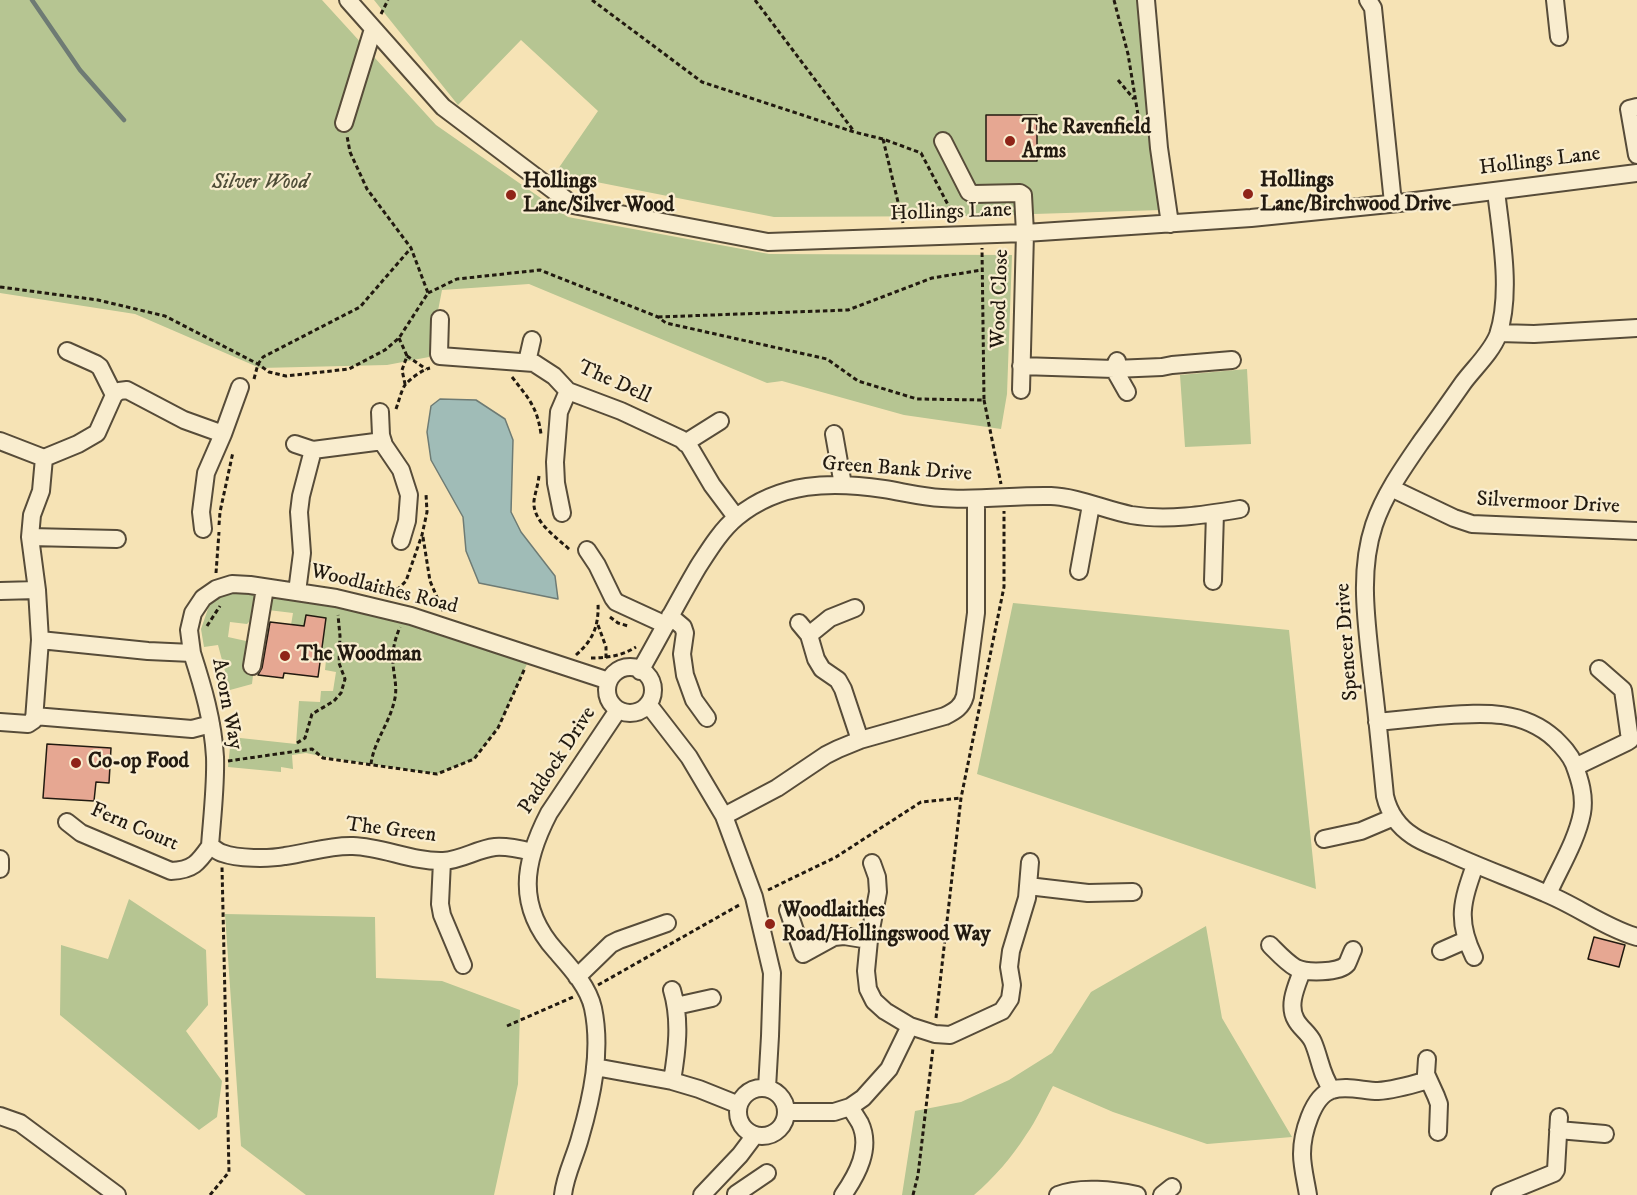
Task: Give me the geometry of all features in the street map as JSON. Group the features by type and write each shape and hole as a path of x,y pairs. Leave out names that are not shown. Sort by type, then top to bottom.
{"street":[{"name":"Hollings Lane","path":"348,0 443,107 573,205 768,242 1025,233 1251,218 1637,173"},
{"path":"1146,0 1159,148 1170,224"},
{"path":"1368,0 1373,8 1393,203"},
{"path":"1555,0 1559,37"},
{"path":"344,123 373,29"},
{"path":"1637,107 1629,109 1637,155"},
{"name":"Wood Close","path":"943,141 969,192 974,194 1020,192 1023,195 1025,233 1021,390"},
{"name":"Spencer Drive","path":"1496,191 1504,271 1504,296 1495,343 1446,408 1392,488 1374,526 1367,557 1365,613 1385,796 1394,818 1414,837 1475,865 1548,894 1604,923 1637,936"},
{"name":"The Dell","path":"440,319 438,354 440,356 534,363 554,376 568,391 621,411 686,443"},
{"path":"1498,333 1534,334 1637,328"},
{"path":"527,362 532,340"},
{"path":"67,351 100,367 114,396"},
{"name":"Wood Close","path":"1021,366 1116,364 1162,367 1232,360"},
{"path":"1116,364 1127,392"},
{"path":"204,529 201,512 206,472 229,439 246,386"},
{"path":"0,441 44,458 78,444 97,433 114,396 119,391 127,390 184,420 229,439"},
{"path":"562,513 556,483 555,462 559,412 568,391"},
{"path":"388,410 381,435 401,470 409,495 407,521 401,541"},
{"path":"720,421 686,443 712,485 736,517"},
{"path":"834,434 843,485"},
{"path":"295,444 313,450 383,441"},
{"path":"297,592 302,553 299,512 313,450"},
{"path":"0,722 28,724 32,723 34,716 40,640 37,590 30,537 32,516 41,491 44,458"},
{"name":"Green Bank Drive","path":"640,670 707,554 723,532 736,517 776,493 799,487 829,484 976,500 1053,496 1147,517 1172,517 1240,509"},
{"name":"Silvermoor Drive","path":"1392,488 1454,518 1472,524 1637,531"},
{"path":"724,816 777,788 826,755 860,740 945,716 955,711 963,703 966,696 976,613 976,500"},
{"path":"1079,571 1091,505"},
{"path":"1213,581 1215,513"},
{"path":"30,537 117,539"},
{"path":"582,553 597,565 616,602 683,627 685,633 682,654 685,675 694,700 707,718"},
{"name":"Woodlaithes Road","path":"221,596 232,584 331,597 405,614 609,681"},
{"path":"252,666 265,588"},
{"path":"0,591 37,590"},
{"path":"192,652 189,630 194,613 203,598 221,596"},
{"path":"855,608 804,629 818,663 822,669 838,680 843,689 860,740"},
{"name":"Acorn Way","path":"40,640 158,652 192,652 205,694 211,724 215,763 216,850"},
{"path":"623,669 640,670 646,674 652,684 652,698 642,710 634,713 623,712 618,710 608,697 609,681 615,673 623,669"},
{"path":"1575,767 1630,740 1623,690 1599,669"},
{"path":"648,704 689,758 724,816 754,897 772,973 767,1088"},
{"name":"Paddock Drive","path":"563,1195 588,1109 595,1067 596,1045 592,1006 577,976 535,923 527,887 532,852 540,830 618,710"},
{"path":"1377,722 1476,713 1501,714 1537,725 1561,744 1571,758 1579,777 1582,813 1576,832 1548,894"},
{"path":"34,716 192,729 211,724"},
{"path":"1324,839 1361,831 1394,818"},
{"name":"Fern Court","path":"67,822 81,832 171,871 183,871 194,866 216,850"},
{"name":"The Green","path":"216,850 243,857 284,857 337,846 355,846 442,861 462,858 480,850 496,847 532,852"},
{"path":"0,859 0,869"},
{"path":"442,861 440,904 442,915 463,965"},
{"path":"872,863 877,877 878,892 869,940 866,971 868,989 874,1001 885,1011 910,1026 934,1034 950,1035 1002,1011 1010,999 1012,985 1010,959 1027,898 1030,862"},
{"path":"1474,957 1462,928 1462,911 1465,892 1475,865"},
{"path":"1028,886 1088,893 1133,892"},
{"path":"788,910 803,954 834,938 844,936 869,940"},
{"path":"577,976 611,944 667,923"},
{"path":"1441,951 1466,940"},
{"path":"1270,945 1294,967 1312,972 1341,968 1347,964 1353,950"},
{"path":"1302,971 1294,993 1294,1016 1296,1022 1313,1041 1325,1081 1332,1090"},
{"path":"672,1081 677,1033 674,998 712,999"},
{"path":"786,1112 834,1112 850,1107 863,1098 889,1069 910,1026"},
{"path":"1427,1059 1426,1074 1438,1104 1438,1132"},
{"path":"595,1067 672,1081 739,1105"},
{"path":"1308,1195 1302,1154 1305,1134 1312,1110 1323,1095 1343,1088 1390,1090 1428,1080"},
{"path":"767,1088 781,1097 786,1112 780,1127 765,1135 755,1135 742,1125 738,1117 739,1105 745,1094 752,1090 767,1088"},
{"path":"843,1195 851,1184 863,1155 863,1134 850,1107"},
{"path":"0,1116 20,1124 117,1195"},
{"path":"1500,1195 1520,1191 1554,1173 1558,1123 1605,1134"},
{"path":"702,1195 740,1155 755,1135"},
{"path":"747,1191 767,1173"},
{"path":"1058,1195 1073,1190 1137,1195"}],"path":[{"path":"592,0 702,82 921,153 963,234"},
{"path":"754,0 854,132"},
{"path":"1114,0 1128,54 1141,133"},
{"path":"1118,80 1135,100"},
{"path":"344,123 351,152 367,189 411,248 428,292"},
{"path":"883,140 907,237"},
{"path":"913,1195 918,1175 961,798 1004,587 1004,498 984,400 982,234"},
{"path":"246,386 263,357 360,307 411,248"},
{"path":"0,287 99,300 165,316 258,364 269,372 286,376 349,369 385,350 399,338 428,292 456,279 540,270 658,317 666,323 827,359 858,381 917,399 984,400"},
{"path":"658,317 848,310 932,278 982,270"},
{"path":"399,338 407,356 426,369"},
{"path":"405,385 402,370 407,356"},
{"path":"388,410 405,385 426,369 434,368"},
{"path":"511,376 534,408 539,419 541,437"},
{"path":"205,628 221,596 220,512 229,439"},
{"path":"540,470 534,502 537,516 545,526 582,553"},
{"path":"366,605 369,591 398,589 406,581 422,535 427,512 426,495 422,484"},
{"path":"422,535 430,581 450,628"},
{"path":"297,743 305,738 312,714 334,701 341,693 345,679 339,663 339,615 331,597"},
{"path":"559,664 577,655 586,646 597,627 597,599"},
{"path":"371,764 376,743 389,720 395,699 393,646 405,614"},
{"path":"597,623 606,647 606,658"},
{"path":"577,655 606,658 638,646"},
{"path":"215,763 312,749 323,758 437,774 474,759 498,728 531,655"},
{"path":"507,1026 586,991 754,897 837,857 921,802 961,798"},
{"path":"210,1195 229,1172 216,850"}],"green space":[{"name":"Silver Wood","path":"0,0 322,0 436,125 568,217 769,254 1012,255 1007,394 1001,429 904,415 782,381 767,383 529,284 442,290 429,357 387,365 260,368 135,314 0,293"},
{"path":"374,0 1151,0 1162,210 970,216 774,217 576,178 558,169 598,111 521,40 458,105"},
{"path":"1247,369 1251,444 1185,447 1180,375"},
{"path":"232,584 258,590 255,616 247,624 230,622 228,637 246,641 255,658 252,684 230,690 218,645 204,647 201,629 210,603"},
{"path":"274,589 531,655 498,728 474,759 437,774 306,753 292,755 293,769 281,767 281,772 228,767 231,737 296,744 299,701 320,702 321,691 333,691 336,672 325,670 327,651 322,649 326,618 306,615 304,626 291,625 293,613 268,610"},
{"path":"1013,603 1289,630 1316,889 977,774"},
{"path":"129,899 206,950 208,1005 186,1031 222,1081 217,1117 199,1130 60,1015 61,945 108,959"},
{"path":"225,914 375,917 376,978 442,981 520,1010 518,1084 494,1195 306,1195 241,1146"},
{"path":"1206,926 1222,1018 1292,1137 1207,1144 1113,1112 1053,1086 1034,1123 1015,1151 974,1195 902,1195 915,1111 961,1102 1009,1080 1052,1053 1091,992"}],"water":[{"path":"440,399 476,400 505,419 513,440 511,512 521,532 555,576 558,599 479,583 466,551 463,517 431,460 427,432 431,406"}],"building":[{"path":"986,115 1037,115 1037,161 986,161"},
{"path":"306,615 326,618 318,677 284,673 283,678 258,675 262,668 270,622 304,626"},
{"path":"47,744 111,748 109,783 96,782 94,801 43,798"},
{"path":"1594,937 1625,945 1619,967 1588,959"}],"waterway":[{"path":"32,0 80,70 124,120"}],"place":[{"name":"The Ravenfield Arms","path":"1010,141"},
{"name":"Hollings Lane/Birchwood Drive","path":"1248,194"},
{"name":"Hollings Lane/Silver Wood","path":"511,195"},
{"name":"The Woodman","path":"285,656"},
{"name":"Co-op Food","path":"76,763"},
{"name":"Woodlaithes Road/Hollingswood Way","path":"770,924"}]}
